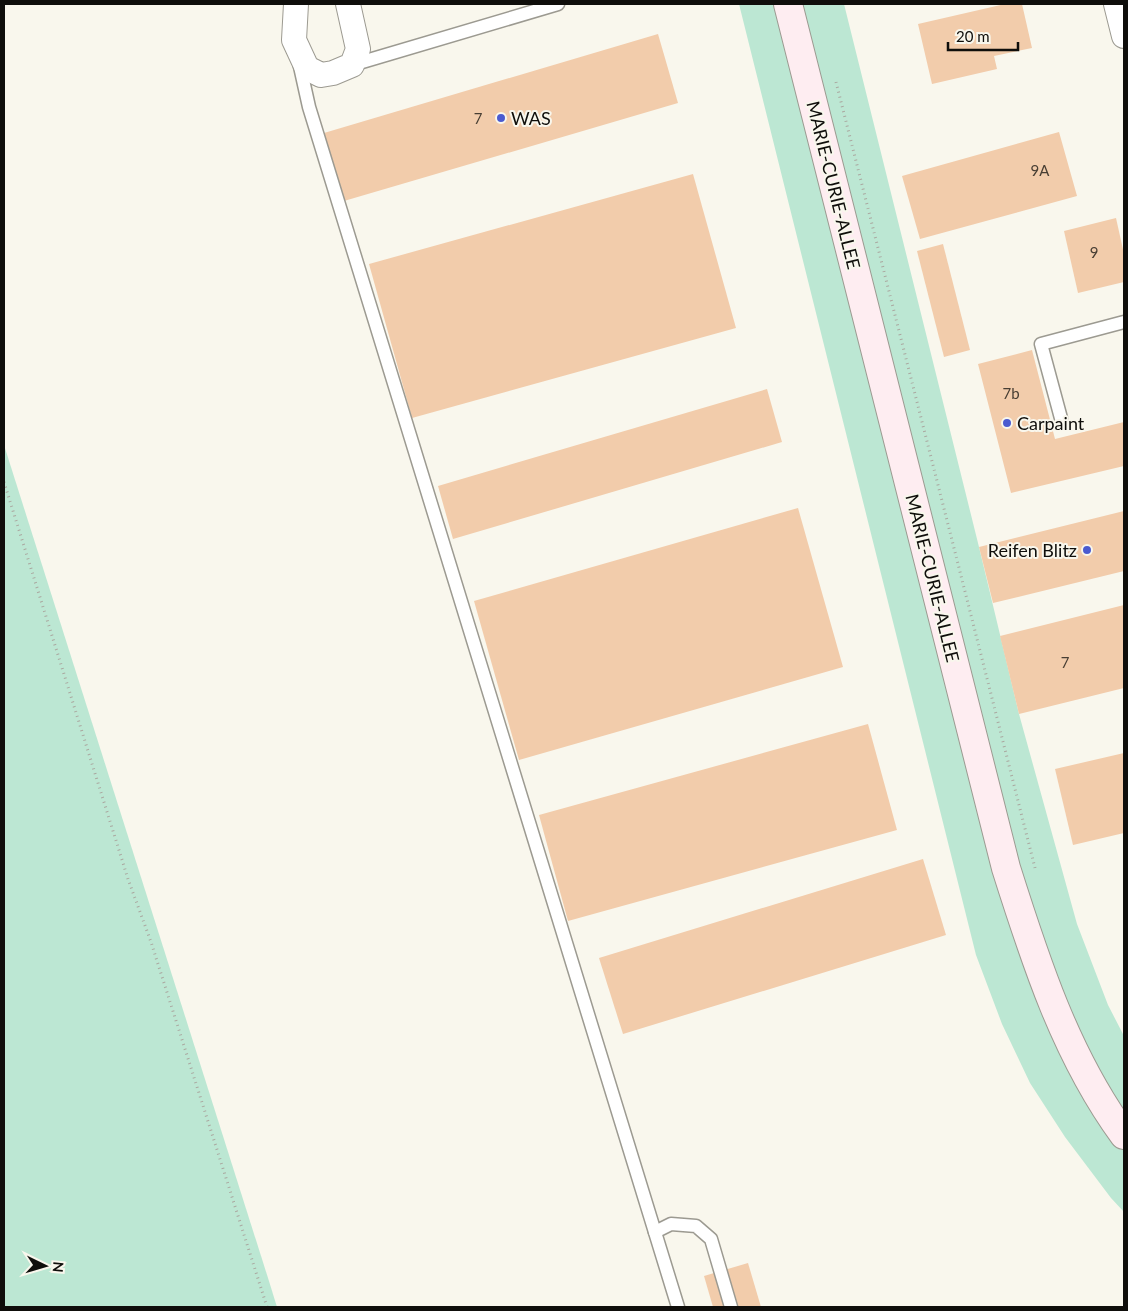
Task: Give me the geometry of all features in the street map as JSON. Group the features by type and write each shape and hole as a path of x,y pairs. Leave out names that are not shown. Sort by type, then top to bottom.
{"main road":[{"name":"MARIE-CURIE-ALLEE","path":"788,4 1006,868 1029,941 1050,996 1078,1059 1106,1110 1124,1135"}],"street":[{"path":"296,4 294,40 307,68 320,75 333,73 352,65 358,49 348,4"},
{"path":"1116,4 1124,36"}],"lane":[{"path":"352,65 558,4"},
{"path":"294,40 309,107 678,1307"},
{"path":"1062,422 1041,344 1124,322"},
{"path":"655,1232 671,1224 696,1226 711,1239 731,1307"}],"path":[{"path":"836,81 1036,872"},
{"path":"4,482 128,879 151,942 267,1307"}],"green space":[{"path":"739,4 844,4 1019,714 1077,924 1108,1005 1124,1036 1124,1212 1111,1198 1065,1137 1030,1083 1002,1024 976,955"},
{"path":"4,445 268,1278 277,1307 4,1307"}],"building":[{"path":"1005,4 1022,4 1032,48 994,56 997,69 932,84 918,24"},
{"name":"WAS","path":"658,34 678,103 344,201 324,133"},
{"path":"1059,132 1077,196 920,239 902,176"},
{"path":"693,174 736,328 412,418 369,264"},
{"path":"1116,218 1124,254 1124,282 1078,293 1064,231"},
{"path":"943,244 970,350 944,357 917,251"},
{"path":"1032,350 1055,439 1124,422 1124,466 1011,493 978,364"},
{"path":"767,389 782,442 453,539 438,486"},
{"path":"798,508 843,667 519,760 474,601"},
{"path":"1124,511 1124,571 993,603 979,547"},
{"path":"1124,605 1124,688 1019,714 1000,636"},
{"path":"868,724 897,830 568,921 539,815"},
{"path":"1124,753 1124,833 1073,845 1055,769"},
{"path":"923,859 946,935 623,1034 599,958"},
{"path":"748,1263 761,1307 713,1307 704,1276"}],"place":[{"name":"WAS","path":"501,118"},
{"name":"Carpaint","path":"1007,423"},
{"name":"Reifen Blitz","path":"1087,550"}]}
